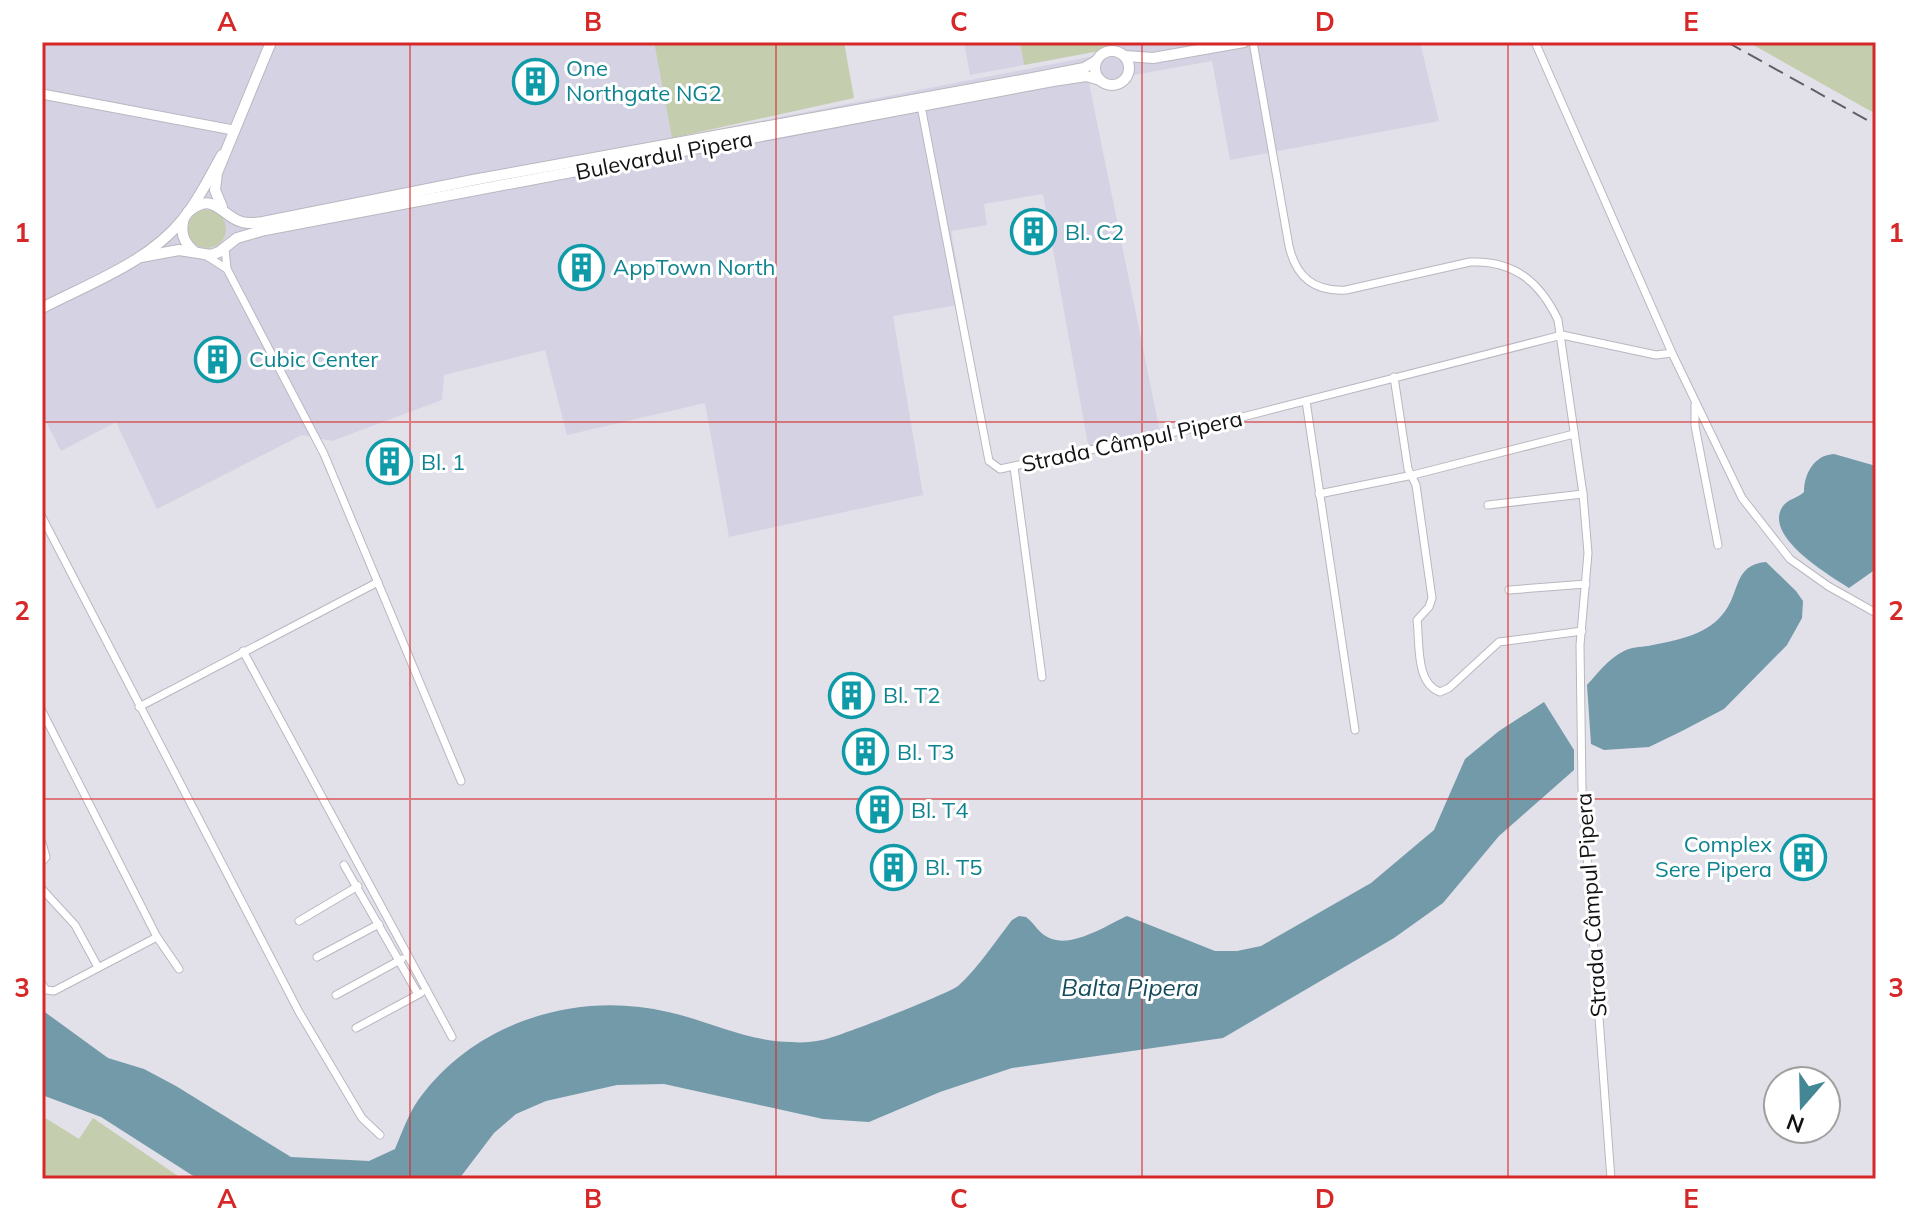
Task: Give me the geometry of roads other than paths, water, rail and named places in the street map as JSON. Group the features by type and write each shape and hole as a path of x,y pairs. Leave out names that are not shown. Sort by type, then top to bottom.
{"main road":[{"path":"199,253 189,247 182,233 186,215 222,155 271,42"},
{"path":"1153,58 1130,70 1126,79 1118,85 1108,85 1100,80 1095,71 1096,61 1102,54 1112,51 1125,56 1153,58 1244,42"},
{"path":"1125,56 1130,70"},
{"name":"Bulevardul Pipera","path":"42,308 141,257 201,204 216,205 242,222 263,222 473,180 1038,77 1084,68 1096,61"},
{"name":"Bulevardul Pipera","path":"141,257 165,251 211,255 249,233 1086,76 1100,80"},
{"path":"222,155 215,183 217,199 227,212 234,230 227,245"}],"street":[{"path":"1253,42 1292,260 1306,281 1330,291 1346,290 1470,262 1501,264 1528,276 1552,306 1562,335 1656,355 1672,353"},
{"path":"1535,42 1672,353 1742,498 1773,540 1807,573 1876,613"},
{"path":"42,94 233,130"},
{"name":"Strada Câmpul Pipera","path":"921,106 989,461 1000,469 1227,421 1562,335 1588,553 1582,631 1582,789 1611,1179"},
{"path":"227,245 227,269 324,454 461,781"},
{"path":"199,253 227,269"},
{"path":"1394,377 1408,469 1416,485 1432,598 1429,607 1417,620 1424,680 1430,688 1440,692 1449,688 1504,640 1582,631"},
{"path":"1694,400 1695,426 1718,545"},
{"path":"1306,401 1355,730"},
{"path":"1319,494 1413,475 1574,434"},
{"path":"1014,467 1042,677"},
{"path":"1488,505 1583,494"},
{"path":"42,517 299,1012 362,1118 380,1135"},
{"path":"139,707 378,582"},
{"path":"1509,590 1586,584"},
{"path":"243,651 408,956 422,992"},
{"path":"42,711 157,937 179,969"},
{"path":"42,843 46,857 42,862"},
{"path":"344,865 399,961 452,1037"},
{"path":"299,921 367,881"},
{"path":"42,889 75,925 98,967"},
{"path":"317,957 388,919"},
{"path":"42,984 46,990 54,991 157,937"},
{"path":"336,995 408,956"},
{"path":"356,1028 422,992"}],"water":[{"path":"1834,454 1876,466 1876,569 1849,588 1789,542 1779,518 1783,506 1804,492 1808,472 1816,462"},
{"path":"1766,562 1803,601 1802,618 1787,645 1724,709 1682,731 1649,747 1604,750 1591,744 1587,685 1604,666 1627,650 1678,640 1707,628 1728,607 1747,569"},
{"name":"Balta Pipera","path":"1544,702 1574,750 1574,770 1499,836 1443,903 1394,938 1223,1038 1012,1068 940,1092 869,1122 823,1119 664,1084 617,1085 546,1101 516,1114 494,1133 459,1179 198,1179 101,1117 42,1095 42,1010 108,1058 144,1069 176,1086 291,1157 369,1161 395,1149 415,1105 438,1077 465,1053 495,1034 562,1010 633,1006 684,1016 760,1039 811,1042 869,1024 958,986 1012,920 1019,916 1026,917 1042,933 1064,941 1086,936 1127,916 1215,951 1261,946 1371,883 1434,830 1465,759 1499,731"}],"railway":[{"path":"1727,42 1876,125"}],"place":[{"name":"One Northgate NG2","path":"535,81"},
{"name":"Bl. C2","path":"1034,232"},
{"name":"AppTown North","path":"582,267"},
{"name":"Cubic Center","path":"218,359"},
{"name":"Bl. 1","path":"390,462"},
{"name":"Bl. T2","path":"852,695"},
{"name":"Bl. T3","path":"866,752"},
{"name":"Bl. T4","path":"880,810"},
{"name":"Complex Sere Pipera","path":"1803,857"},
{"name":"Bl. T5","path":"894,867"}]}
